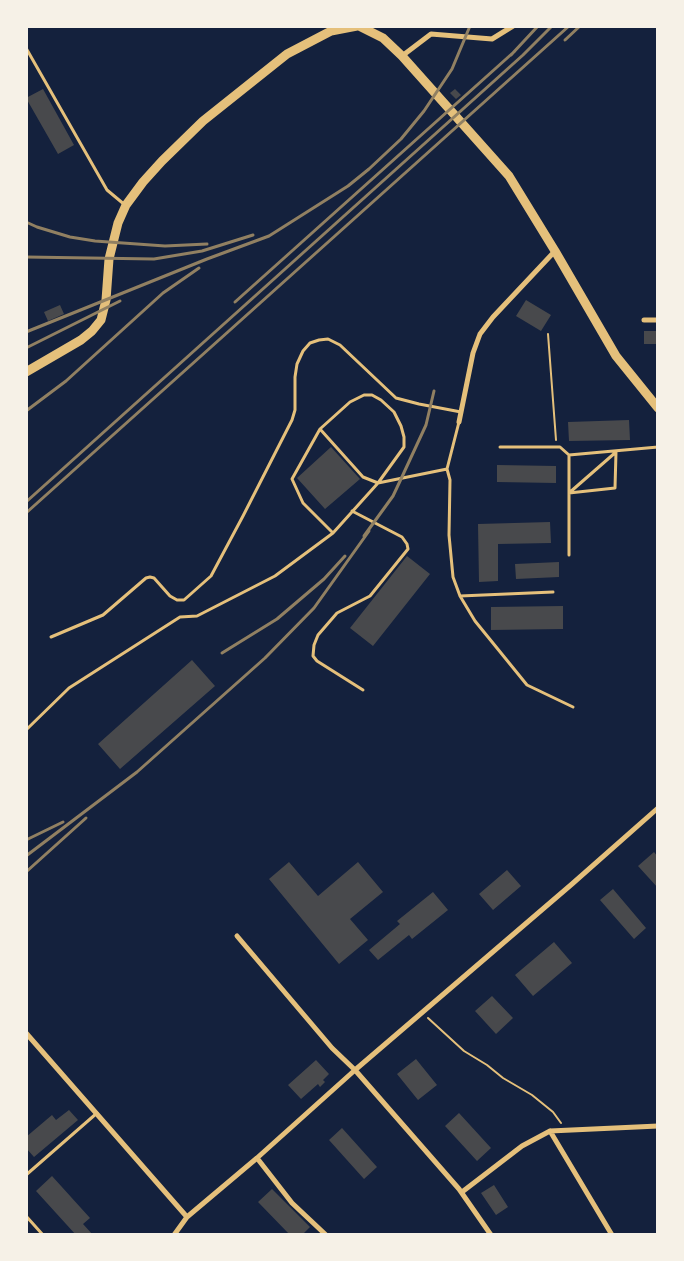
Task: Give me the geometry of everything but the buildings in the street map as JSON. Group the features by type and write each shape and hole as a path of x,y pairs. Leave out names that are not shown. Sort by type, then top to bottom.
{"main road":[{"path":"26,372 81,340 101,320 106,300 112,243 126,205 162,161 203,121 248,83 287,54 331,31 358,26 383,38 402,56 509,176 616,356 658,408"}],"street":[{"path":"402,56 431,34 492,39 513,26"},
{"path":"459,422 472,353 480,334 493,317 555,251"},
{"path":"644,320 658,320"},
{"path":"174,1235 187,1217 658,808"},
{"path":"237,936 332,1048 355,1070 462,1192 491,1235"},
{"path":"26,1033 187,1217"},
{"path":"462,1192 522,1146 550,1131 658,1126"},
{"path":"550,1131 612,1235"},
{"path":"257,1158 292,1203 326,1235"}],"lane":[{"path":"26,48 107,190 126,205"},
{"path":"51,637 103,615 146,578 154,578 170,596 177,600 184,600 211,576 292,420 295,410 297,364 303,351 310,343 328,339 340,345 396,398 461,412"},
{"path":"26,730 77,683 180,618 197,616 275,576 333,533 378,483 404,447 401,426 394,412 381,400 372,395 364,395 350,402 320,429 292,479 303,503 333,533"},
{"path":"459,422 447,469 450,480 449,535 454,577 460,596 475,620 528,685 573,707"},
{"path":"320,429 363,477 378,483 447,469"},
{"path":"500,447 560,447 570,455 658,447"},
{"path":"569,493 616,452"},
{"path":"569,493 615,488 616,452"},
{"path":"569,555 570,455"},
{"path":"352,511 402,537 407,544 408,550 370,596 337,613 318,635 314,645 313,656 317,661 362,690"},
{"path":"460,596 553,592"},
{"path":"26,1175 97,1113"},
{"path":"26,1216 43,1235"}],"path":[{"path":"548,334 556,447"},
{"path":"422,1012 464,1051 532,1095 553,1112 568,1130"}],"railway":[{"path":"26,332 269,236 348,186 401,139 424,111 452,69 470,26"},
{"path":"511,55 538,26"},
{"path":"26,502 523,55 552,26"},
{"path":"26,513 569,26"},
{"path":"565,40 580,26"},
{"path":"235,302 515,51"},
{"path":"26,222 70,237 95,241 165,246 207,244"},
{"path":"26,257 154,259 202,251 253,235"},
{"path":"26,411 66,381 163,293 199,268"},
{"path":"26,348 120,301"},
{"path":"364,536 393,496 426,425 434,391"},
{"path":"26,856 137,772 265,658 314,608 369,531"},
{"path":"222,653 277,619 324,579 345,556"},
{"path":"26,872 86,818"},
{"path":"26,840 63,822"}]}
